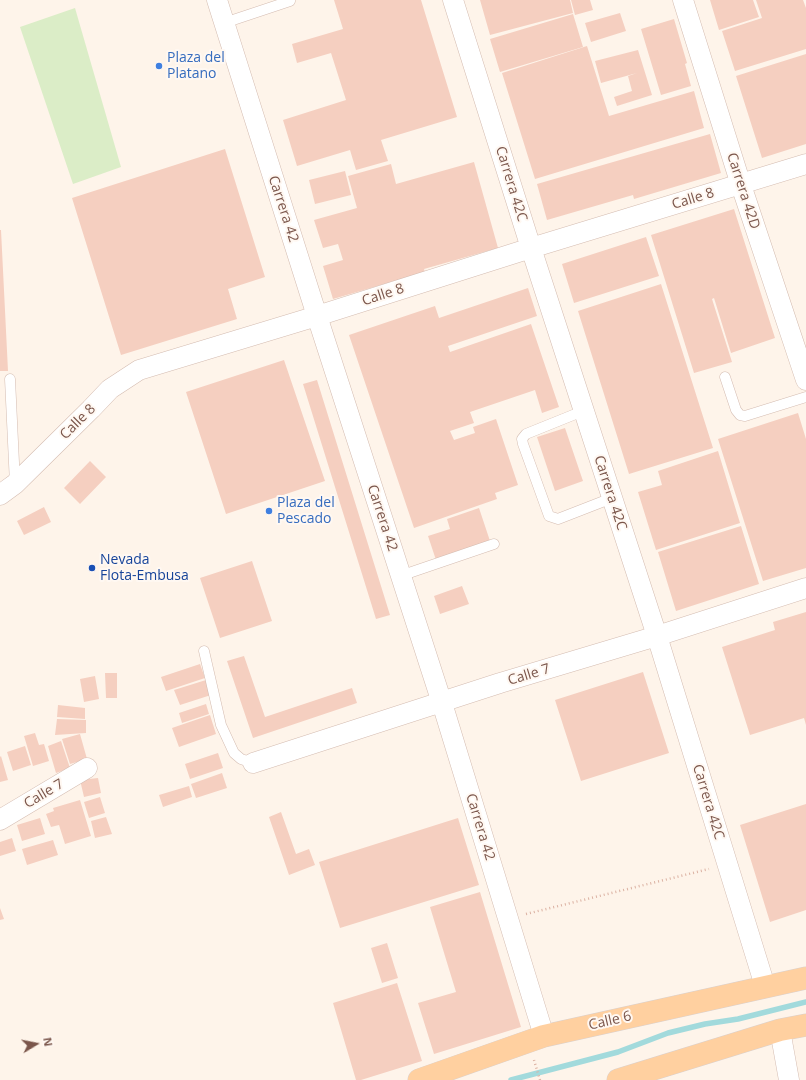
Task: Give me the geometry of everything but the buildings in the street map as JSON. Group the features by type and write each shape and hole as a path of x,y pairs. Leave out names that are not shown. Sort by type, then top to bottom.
{"main road":[{"name":"Calle 6","path":"419,1080 544,1036 806,978"},
{"path":"618,1080 780,1030 806,1025"}],"street":[{"name":"Carrera 42","path":"216,0 442,703 544,1036"},
{"name":"Carrera 42C","path":"453,0 530,248 657,636 765,986"},
{"name":"Carrera 42D","path":"683,0 740,184 806,380"},
{"name":"Calle 8","path":"7,489 110,389 139,370 806,164"},
{"name":"Calle 7","path":"253,764 500,683 657,636 806,588"},
{"name":"Calle 7","path":"0,820 87,768"},
{"path":"780,1030 789,1080"}],"lane":[{"path":"224,23 290,1"},
{"path":"725,377 736,410 740,415 745,416 806,397"},
{"path":"7,489 10,379"},
{"path":"583,411 526,434 522,438 523,444 549,516 558,519 612,498"},
{"path":"400,576 494,544"},
{"path":"204,650 221,725 234,753 241,759 253,764"}],"path":[{"path":"508,918 727,865"},
{"path":"535,1063 540,1080"}],"green space":[{"path":"75,8 121,167 73,184 20,27"}],"waterway":[{"path":"511,1080 618,1052 668,1033 705,1024 738,1019 806,1002"}],"place":[{"name":"Plaza del Platano","path":"159,66"},
{"name":"Plaza del Pescado","path":"269,511"},
{"name":"Nevada Flota-Embusa","path":"92,568"}]}
